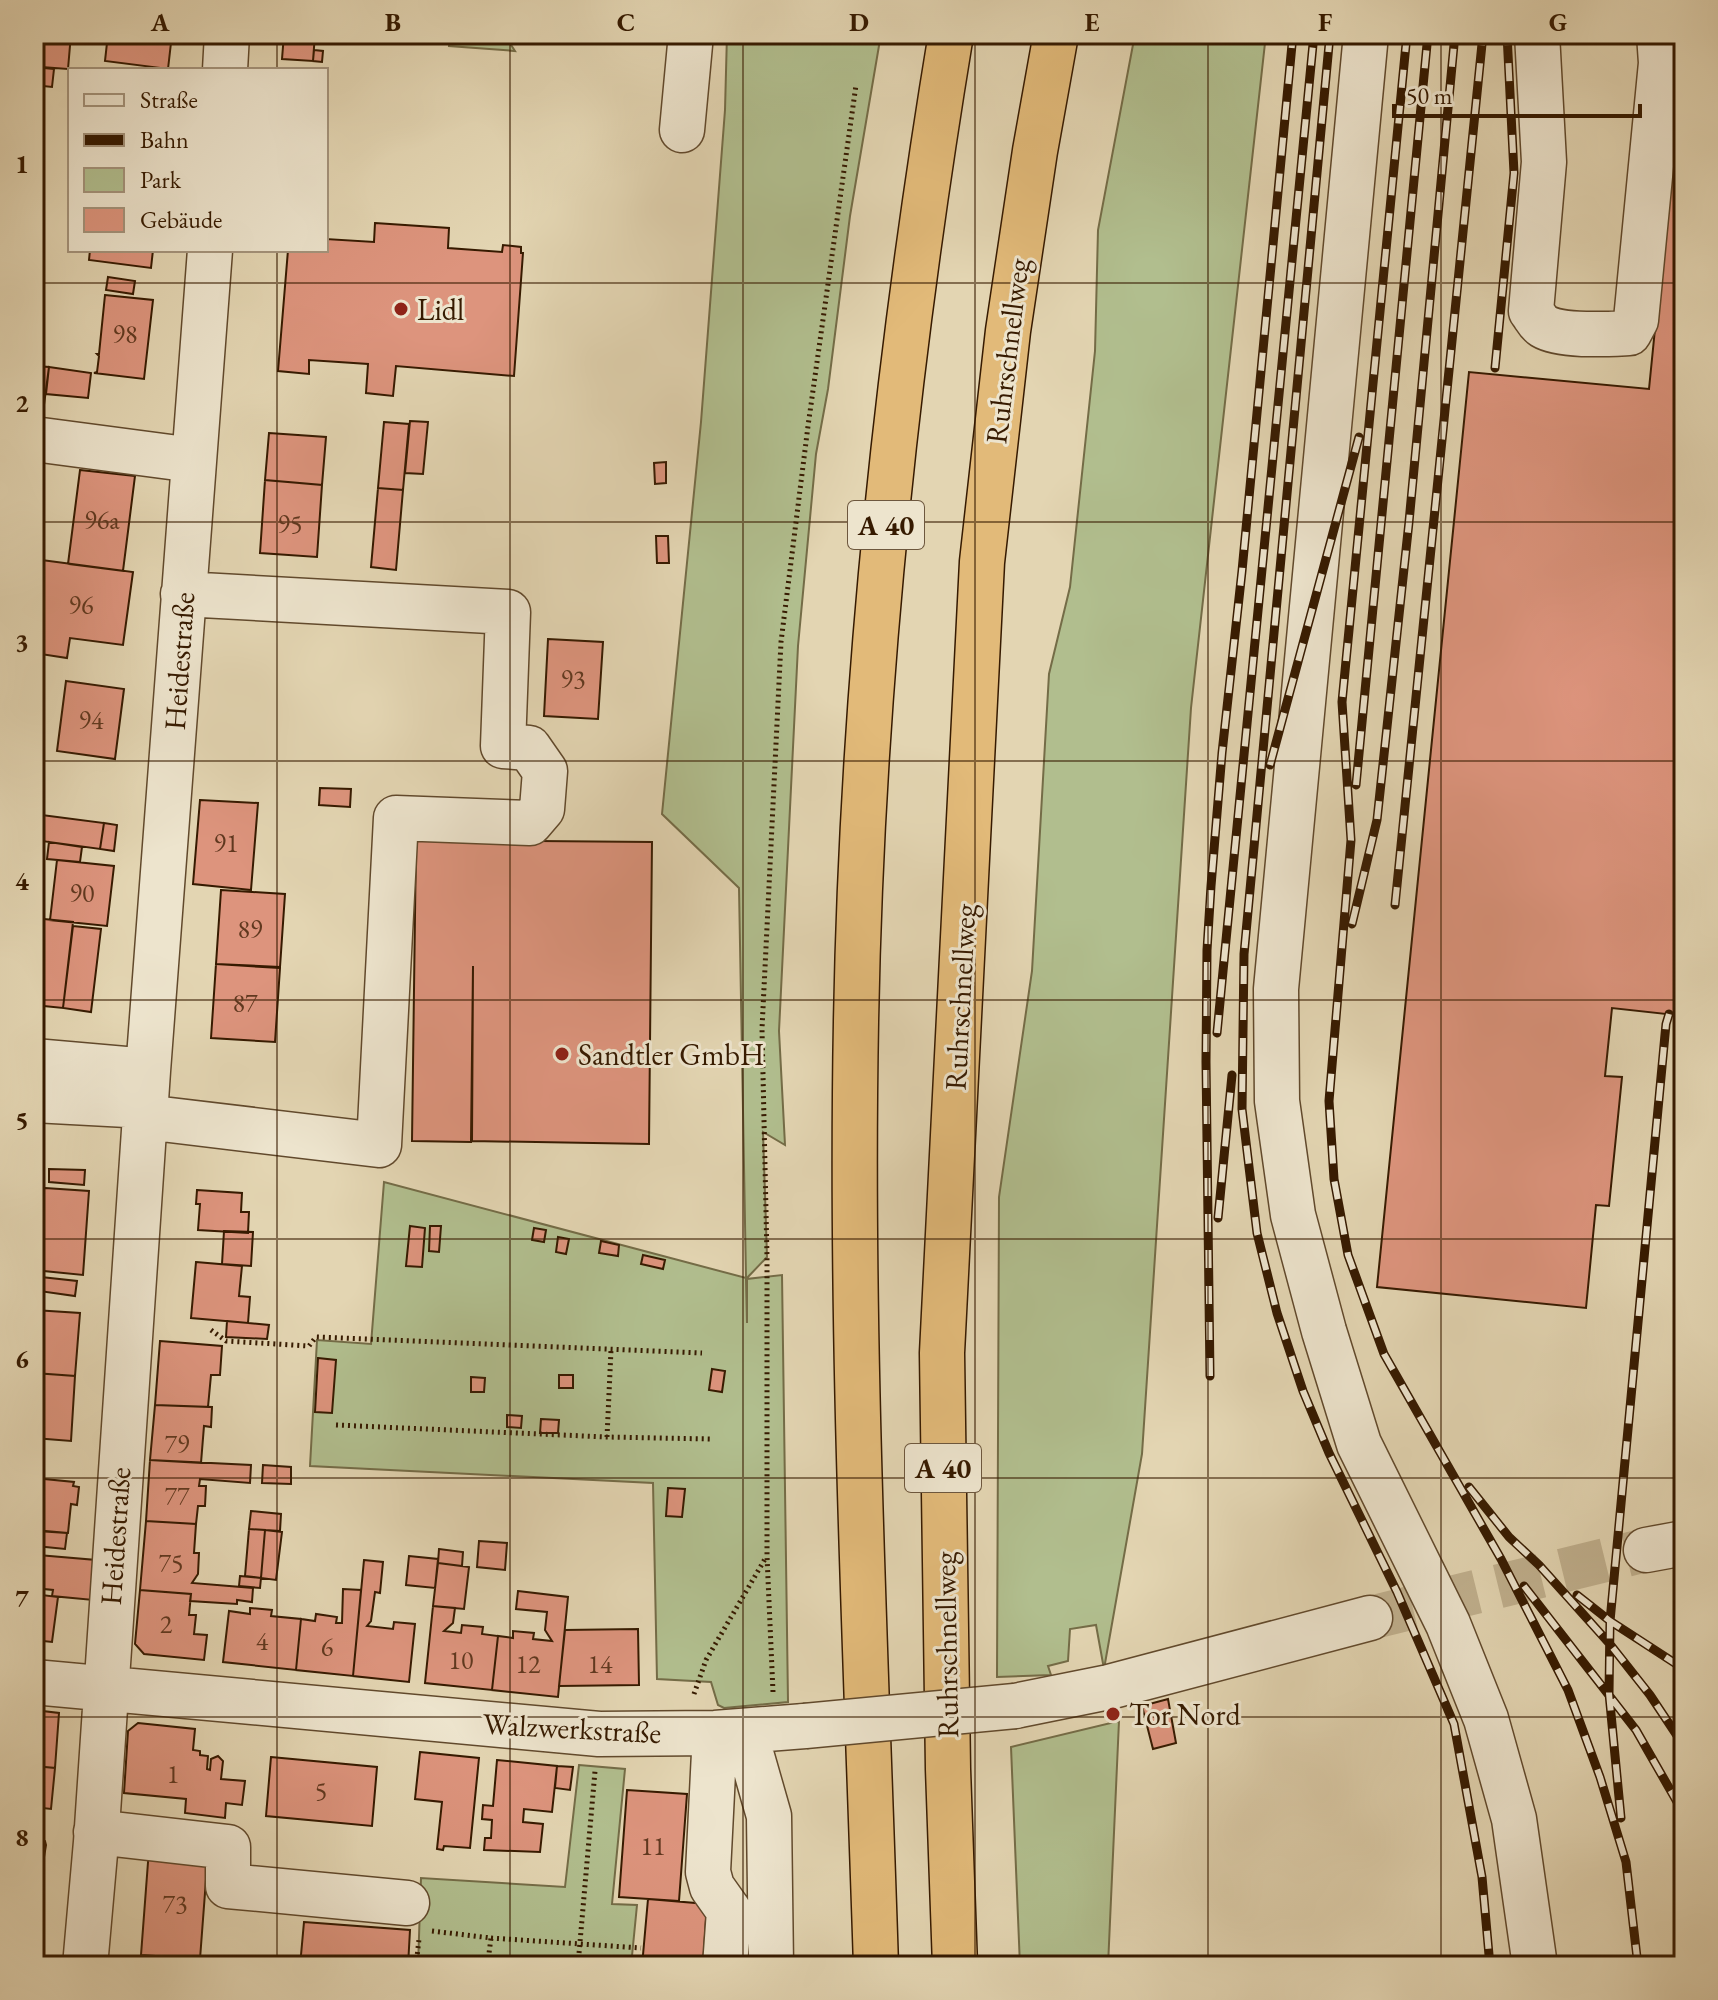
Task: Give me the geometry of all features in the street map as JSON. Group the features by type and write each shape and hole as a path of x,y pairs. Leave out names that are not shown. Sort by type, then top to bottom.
{"highway":[{"name":"A 40","path":"876,1966 855,1266 856,1003 869,716 886,520 907,337 951,34"},
{"name":"Ruhrschnellweg","path":"955,1966 948,1769 942,1353 982,562 1008,331 1056,34"}],"street":[{"path":"225,68 227,34"},
{"path":"682,130 691,34"},
{"path":"1366,34 1276,989 1277,1101 1293,1215 1359,1444 1448,1624 1486,1719 1514,1819 1535,1966"},
{"path":"1537,34 1544,162 1531,311 1541,325 1558,331 1612,334 1629,333 1636,320 1661,63 1659,34"},
{"name":"Heidestraße","path":"85,1966 210,252"},
{"path":"34,439 193,460"},
{"path":"34,1061 146,1098 379,1145 396,818 530,823 542,809 545,771 529,748 503,746 508,612 183,594"},
{"path":"34,1100 146,1098"},
{"name":"Walzwerkstraße","path":"34,1682 599,1734 744,1731 1015,1706 1109,1687 1370,1618"},
{"path":"725,1966 729,1911 712,1887 708,1872 744,1731"},
{"path":"744,1731 769,1816 771,1966"},
{"path":"96,1832 228,1847 228,1886 407,1903"}],"path":[{"path":"744,1731 767,1556 767,1257 762,1029 781,642 856,85"},
{"path":"211,1330 226,1341 309,1346 316,1337 702,1353"},
{"path":"607,1437 611,1350"},
{"path":"336,1425 711,1439"},
{"path":"744,1731 706,1660 767,1556"},
{"path":"578,1965 599,1734"},
{"path":"416,1966 420,1930 641,1948"},
{"path":"488,1961 491,1938"}],"green space":[{"path":"450,34 504,34 515,51 449,46"},
{"path":"727,34 881,34 850,216 828,389 816,454 798,646 779,1031 785,1145 763,1132 767,1257 746,1279 747,1323 747,1279 782,1275 788,1702 724,1708 718,1705 711,1682 657,1679 653,1483 310,1466 317,1340 371,1344 384,1182 746,1278 739,888 662,814 701,422 725,110"},
{"path":"1135,34 1266,34 1191,708 1142,1454 1104,1669 1096,1625 1070,1629 1068,1661 1048,1666 1051,1675 997,1677 999,1197 1032,971 1049,674 1070,587 1095,351 1098,230"},
{"path":"1119,1721 1108,1966 1020,1966 1011,1747"},
{"path":"579,1765 625,1769 612,1904 637,1905 631,1966 540,1966 452,1960 451,1966 418,1966 421,1878 565,1887"},
{"path":"115,1957 174,1963 174,1966 114,1966"}],"building":[{"path":"44,34 71,34 68,69 41,67"},
{"path":"108,34 172,34 168,68 105,61"},
{"path":"284,34 315,34 313,61 282,59"},
{"path":"1684,38 1684,1016 1612,1008 1605,1076 1622,1077 1609,1206 1596,1205 1586,1308 1377,1287 1469,372 1649,389"},
{"path":"314,50 323,51 322,62 313,61"},
{"path":"34,67 54,69 52,87 34,85"},
{"path":"34,138 40,139 39,157 34,156"},
{"name":"Lidl","path":"375,223 449,228 448,248 502,252 503,245 521,247 514,376 396,366 393,396 366,393 368,364 309,360 309,374 278,371 288,252 328,252 328,239 374,242"},
{"path":"90,252 153,252 151,268 89,260"},
{"path":"108,277 135,281 133,294 106,290"},
{"path":"105,295 153,300 144,379 94,373 97,372"},
{"path":"34,366 49,367 42,420 34,419"},
{"path":"49,367 91,373 88,398 46,394"},
{"path":"410,421 428,422 423,474 405,473"},
{"path":"384,422 409,424 403,490 378,488"},
{"path":"269,433 326,437 322,485 265,480"},
{"path":"666,462 666,483 655,484 654,463"},
{"path":"80,470 135,476 123,571 68,564"},
{"path":"265,480 322,485 317,557 260,553"},
{"path":"378,488 403,490 396,570 371,567"},
{"path":"656,536 668,536 669,563 657,563"},
{"path":"34,559 133,572 123,645 70,638 67,658 34,653"},
{"path":"548,639 603,642 598,719 544,716"},
{"path":"66,681 124,689 115,759 57,751"},
{"path":"320,788 351,789 350,807 319,805"},
{"path":"200,800 258,803 251,890 193,884"},
{"path":"34,814 104,823 100,849 34,840"},
{"path":"104,823 117,825 114,851 100,849"},
{"name":"Sandtler GmbH","path":"416,840 652,842 649,1144 472,1141 473,966 471,1142 412,1141"},
{"path":"49,842 82,847 80,862 47,859"},
{"path":"57,860 114,866 107,926 50,920"},
{"path":"221,890 285,894 280,967 216,964"},
{"path":"34,918 73,922 63,1008 34,1005"},
{"path":"73,926 101,929 91,1012 63,1008"},
{"path":"216,964 280,968 275,1042 211,1038"},
{"path":"49,1169 85,1170 84,1185 49,1182"},
{"path":"35,1189 89,1191 83,1275 34,1270 34,1248 40,1248 43,1210 34,1210"},
{"path":"197,1190 242,1193 241,1212 249,1212 248,1233 198,1230 200,1204 196,1204"},
{"path":"410,1226 425,1228 422,1267 406,1266"},
{"path":"430,1226 441,1226 439,1252 429,1251"},
{"path":"534,1228 546,1230 544,1242 532,1240"},
{"path":"224,1231 253,1232 251,1266 222,1264"},
{"path":"558,1237 569,1239 566,1254 556,1252"},
{"path":"601,1241 619,1245 618,1256 599,1253"},
{"path":"643,1255 665,1260 663,1269 641,1264"},
{"path":"196,1262 242,1266 239,1296 250,1297 248,1323 191,1318"},
{"path":"41,1277 77,1281 75,1296 39,1291"},
{"path":"34,1310 80,1313 75,1376 34,1373"},
{"path":"227,1321 269,1325 267,1339 226,1337"},
{"path":"160,1341 222,1346 220,1375 211,1375 208,1407 155,1405"},
{"path":"318,1358 336,1360 332,1413 315,1412"},
{"path":"712,1369 725,1371 722,1392 709,1390"},
{"path":"34,1373 75,1376 71,1441 34,1438"},
{"path":"559,1375 573,1375 573,1388 559,1388"},
{"path":"471,1377 485,1378 484,1392 471,1392"},
{"path":"155,1405 212,1407 211,1427 204,1426 201,1463 150,1460"},
{"path":"507,1415 522,1416 521,1428 507,1427"},
{"path":"541,1419 559,1420 558,1433 540,1433"},
{"path":"150,1460 251,1465 250,1483 200,1479 199,1486 206,1486 205,1506 198,1506 196,1524 146,1521"},
{"path":"263,1465 291,1467 291,1484 262,1483"},
{"path":"34,1478 74,1482 73,1486 79,1487 77,1505 71,1504 68,1533 34,1530"},
{"path":"668,1488 685,1489 682,1517 666,1516"},
{"path":"251,1511 281,1514 280,1531 249,1529"},
{"path":"146,1521 196,1524 194,1553 199,1553 198,1574 192,1583 253,1588 252,1602 190,1601 191,1594 140,1590"},
{"path":"249,1529 265,1530 261,1578 245,1576"},
{"path":"265,1530 282,1532 276,1580 261,1578"},
{"path":"37,1531 67,1533 65,1549 36,1546"},
{"path":"479,1541 507,1543 505,1570 477,1567"},
{"path":"439,1549 463,1552 462,1566 438,1563"},
{"path":"38,1555 96,1560 93,1600 52,1596 53,1590 34,1588"},
{"path":"409,1556 438,1559 435,1588 406,1585"},
{"path":"364,1560 383,1562 380,1593 375,1592 371,1621 367,1626 393,1629 394,1622 415,1624 409,1682 353,1676"},
{"path":"438,1563 469,1567 464,1609 433,1606"},
{"path":"240,1576 261,1578 260,1588 239,1586"},
{"path":"343,1589 361,1590 353,1676 296,1670 301,1619 315,1621 316,1614 337,1617 336,1623 342,1623"},
{"path":"140,1590 191,1594 189,1615 196,1615 194,1634 207,1635 204,1660 144,1654 135,1644"},
{"path":"518,1591 568,1597 558,1697 492,1690 498,1636 513,1638 513,1631 534,1633 533,1639 552,1641 545,1630 547,1612 516,1609"},
{"path":"34,1594 58,1597 52,1642 34,1640"},
{"path":"433,1606 455,1608 453,1623 444,1631 461,1633 462,1625 483,1627 482,1634 498,1636 492,1690 425,1683"},
{"path":"250,1608 272,1610 271,1616 301,1619 296,1670 223,1662 229,1611 250,1614"},
{"path":"638,1629 639,1685 559,1686 565,1630"},
{"path":"1168,1699 1176,1743 1153,1749 1142,1706"},
{"name":"Tor Nord","path":"1115,1708 1118,1718 1110,1720 1107,1710"},
{"path":"34,1710 59,1713 55,1768 34,1766"},
{"path":"138,1723 195,1729 193,1750 208,1756 207,1769 210,1770 211,1759 218,1756 223,1761 221,1779 245,1781 242,1805 226,1803 225,1818 185,1813 186,1799 124,1793 128,1731"},
{"path":"420,1752 479,1758 470,1848 444,1846 443,1850 437,1849 442,1802 415,1799"},
{"path":"271,1757 377,1767 372,1826 266,1816"},
{"path":"497,1760 557,1766 552,1812 524,1809 523,1822 543,1824 540,1852 484,1850 485,1838 491,1838 492,1820 482,1819 483,1805 493,1806"},
{"path":"34,1766 55,1768 51,1809 34,1807"},
{"path":"557,1766 573,1767 570,1790 555,1788"},
{"path":"627,1790 687,1794 679,1901 619,1897"},
{"path":"34,1839 45,1841 46,1845 40,1881 34,1880"},
{"path":"149,1849 208,1853 200,1959 141,1955"},
{"path":"34,1880 40,1881 34,1932"},
{"path":"648,1899 707,1904 703,1966 642,1966"},
{"path":"304,1922 410,1930 408,1966 300,1966"},
{"path":"178,1958 200,1959 285,1966 177,1966"}],"tunnel":[{"path":"1370,1618 1646,1550"}],"railway":[{"path":"1210,1376 1207,950 1222,753 1293,34"},
{"path":"1217,1033 1314,34"},
{"path":"1330,34 1244,954 1242,1109 1257,1233 1277,1313 1303,1391 1329,1453 1397,1592 1454,1724 1482,1877 1490,1966"},
{"path":"1407,34 1342,702 1351,840 1329,1101 1334,1179 1348,1255 1384,1354 1501,1559 1568,1690 1600,1777 1626,1862 1638,1966"},
{"path":"1356,785 1428,34"},
{"path":"1352,924 1377,820 1409,522 1455,34"},
{"path":"1395,905 1483,34"},
{"path":"1495,368 1514,173 1507,34"},
{"path":"1270,765 1359,437"},
{"path":"1621,1818 1609,1693 1610,1621 1669,1014"},
{"path":"1218,1218 1232,1075"},
{"path":"1469,1487 1509,1537 1539,1565 1609,1643 1650,1695 1684,1746"},
{"path":"1524,1586 1636,1730 1684,1814"},
{"path":"1577,1595 1610,1621 1684,1669"}],"place":[{"name":"Lidl","path":"401,309"},
{"name":"Sandtler GmbH","path":"562,1054"},
{"name":"Tor Nord","path":"1113,1714"}]}
